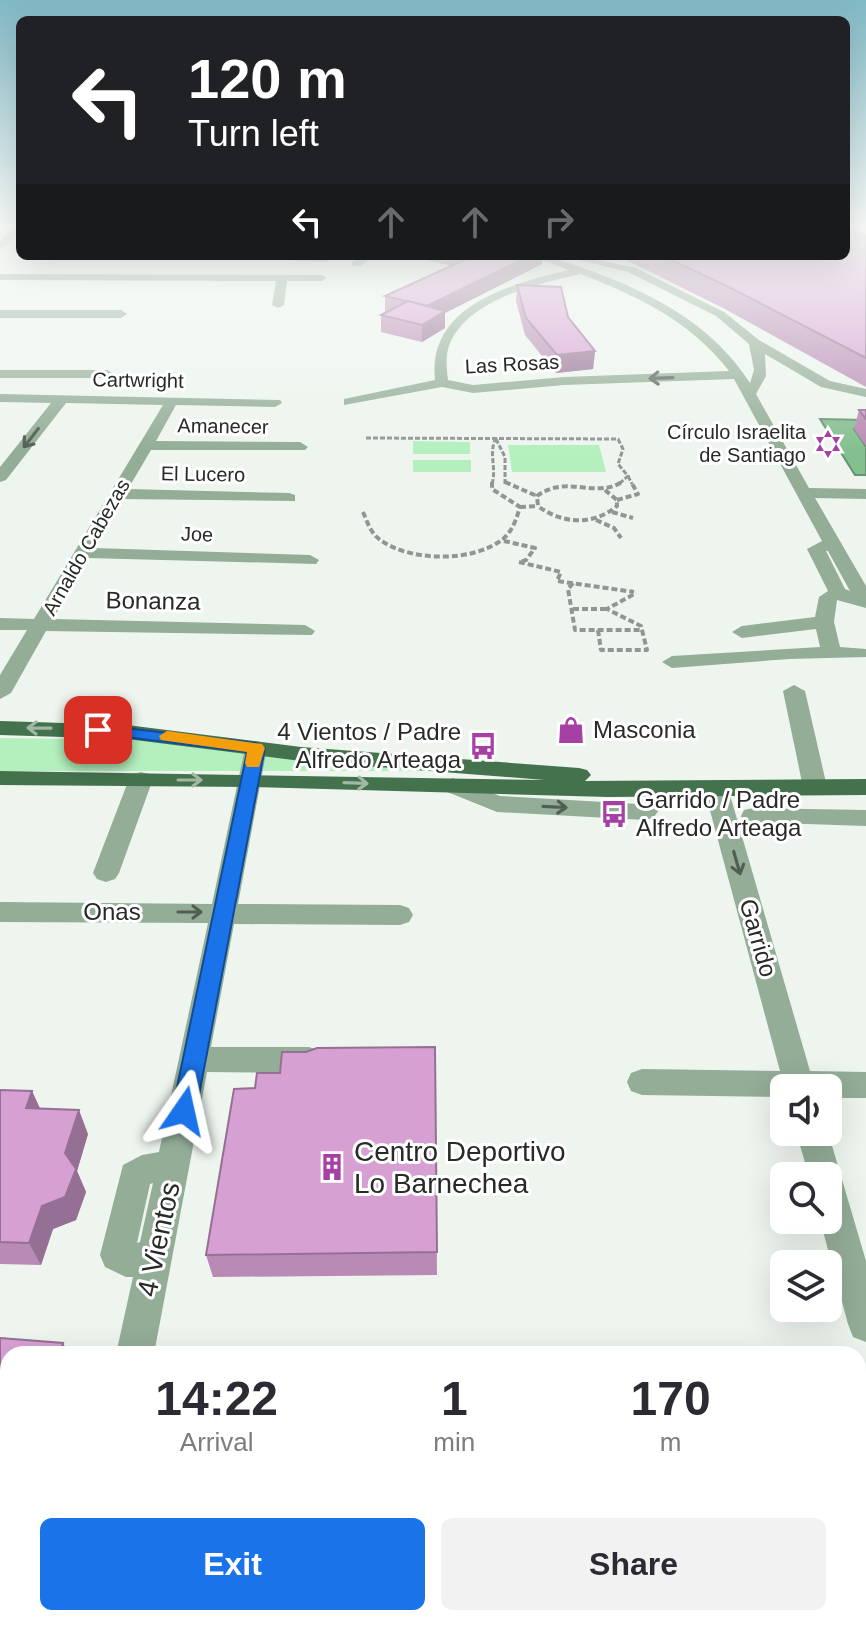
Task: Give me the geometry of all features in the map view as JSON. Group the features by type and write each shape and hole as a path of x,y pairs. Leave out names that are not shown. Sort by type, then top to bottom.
{"main road":[{"path":"0,728 127,732 256,748 541,771 675,788 866,787"},
{"path":"0,778 250,780 453,786"}],"street":[{"path":"278,305 279,300"},
{"name":"Las Rosas","path":"492,300 465,316 449,331 439,350 437,368 442,383 473,389 564,381 739,375"},
{"path":"646,300 681,319 719,351 739,375 866,602"},
{"path":"692,300 720,314 755,343 826,384 866,393"},
{"path":"0,314 121,314"},
{"path":"749,394 760,382 763,369 755,343"},
{"path":"779,358 845,375"},
{"path":"0,374 107,374"},
{"path":"349,402 442,383"},
{"name":"Cartwright","path":"0,398 275,403"},
{"path":"0,477 62,399"},
{"name":"Arnaldo Cabezas","path":"0,693 172,401"},
{"name":"Amanecer","path":"146,445 300,447"},
{"path":"804,493 866,494"},
{"name":"El Lucero","path":"117,494 289,498"},
{"path":"832,543 816,549 838,593"},
{"name":"Joe","path":"82,553 310,560"},
{"path":"832,653 824,622 828,597 838,593 866,602"},
{"path":"742,632 824,622"},
{"name":"Bonanza","path":"0,624 305,631"},
{"path":"672,662 739,656 859,653"},
{"path":"794,691 815,787"},
{"name":"4 Vientos","path":"137,1346 154,1259 126,1260 117,1255 135,1176 142,1170 174,1164 256,748"},
{"path":"106,873 141,779"},
{"path":"453,786 497,804 645,812 675,788"},
{"name":"Garrido","path":"716,788 796,1074"},
{"path":"753,816 866,818"},
{"name":"Onas","path":"0,912 400,915"},
{"path":"194,1059 309,1060"},
{"path":"642,1082 770,1086"},
{"path":"842,1086 866,1085"},
{"path":"841,1234 866,1324"}],"path":[{"path":"366,438 618,439 623,449 618,464 638,494 617,500"},
{"path":"496,438 491,447 496,474 492,489 520,507 538,506 559,518 595,519 614,528 621,538"},
{"path":"496,438 505,457 505,484 537,496"},
{"path":"496,474 503,475"},
{"path":"605,490 623,483 628,476"},
{"path":"537,496 560,484 589,485 605,490 617,500"},
{"path":"537,496 538,506"},
{"path":"595,519 612,512 617,500"},
{"path":"503,541 519,522 520,507"},
{"path":"363,512 376,537 407,551 460,554 503,541 535,548 526,560 519,562 561,572 557,581 636,593 607,609"},
{"path":"612,512 633,518"},
{"path":"573,583 568,589 575,630 642,630"},
{"path":"573,609 607,609 641,626 647,650 601,650 598,630"}],"shaded area":[{"path":"820,419 866,420 854,429 866,447 866,475 855,475"},
{"path":"413,441 470,442 470,454 413,454"},
{"path":"508,445 599,445 606,472 512,472"},
{"path":"413,460 471,460 471,472 413,472"},
{"path":"0,738 158,740 441,771 0,771"}],"building":[{"path":"401,300 439,300 427,306"},
{"path":"521,300 564,300 568,317 595,351 557,355 526,318"},
{"path":"754,300 866,300 866,358"},
{"path":"408,301 445,311 422,325 381,315"},
{"name":"Centro Deportivo Lo Barnechea","path":"435,1047 437,1252 206,1255 234,1089 255,1088 257,1073 280,1073 282,1052 306,1052 317,1048"},
{"path":"0,1090 32,1091 26,1108 79,1110 65,1153 76,1169 65,1197 42,1206 29,1243 0,1242"},
{"path":"0,1338 63,1343 62,1346 0,1346"}],"slow traffic":[{"path":"167,736 256,748 253,763"}],"place":[{"name":"Círculo Israelita de Santiago","path":"828,444"},
{"name":"Masconia","path":"571,730"},
{"name":"4 Vientos / Padre Alfredo Arteaga","path":"483,746"},
{"name":"Garrido / Padre Alfredo Arteaga","path":"614,814"},
{"name":"Centro Deportivo Lo Barnechea","path":"332,1167"}],"route":[{"path":"98,730 256,748 184,1111"}]}
